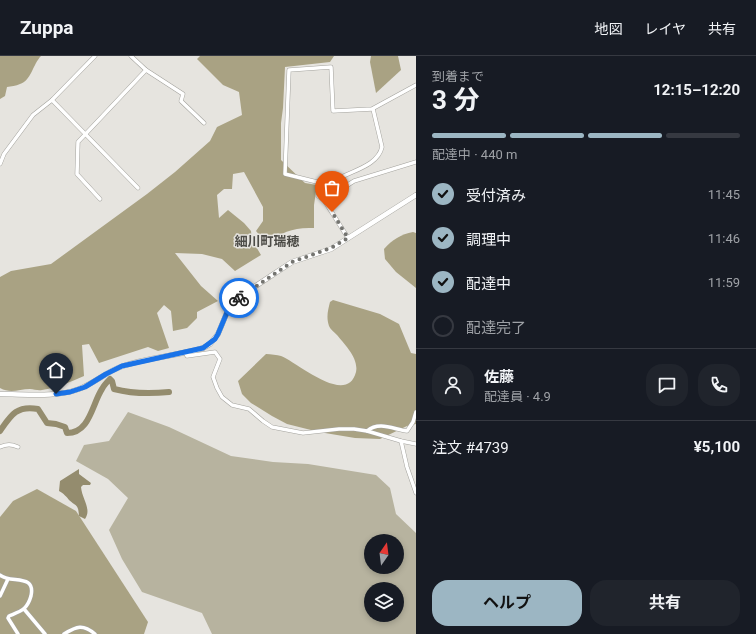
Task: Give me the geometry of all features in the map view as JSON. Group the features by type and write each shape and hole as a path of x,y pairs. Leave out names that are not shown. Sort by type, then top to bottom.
{"main road":[{"path":"0,394 56,394 70,392 85,387 122,366 203,348 210,344 218,334 228,310 236,299 292,262 331,248 416,195"}],"street":[{"path":"0,164 4,154 33,115 52,100 95,56"},
{"path":"131,56 146,70 183,94 180,101 204,123"},
{"path":"329,185 285,174 289,70 331,67 333,111 373,109 416,85"},
{"path":"100,199 77,174 78,142 146,70"},
{"path":"52,100 138,188"},
{"path":"348,238 324,200 318,196 329,185 368,164 380,154 382,147 373,109"},
{"path":"324,200 354,181 416,162"},
{"path":"185,352 187,356 215,352 220,359 213,378 222,397 232,405 249,409 272,427 303,433 339,429 367,431 416,444"},
{"path":"367,431 372,427 382,426 407,431 414,422 416,412"},
{"path":"401,441 416,493"},
{"path":"0,447 12,444 18,448"},
{"path":"410,474 416,476"},
{"path":"0,575 3,578 16,579 30,584 32,588 29,602 24,610 9,616 8,618 18,634"},
{"path":"0,596 8,579"},
{"path":"24,610 45,634"},
{"path":"64,634 83,626 95,634"}],"shaded area":[{"path":"0,56 41,56 27,79 18,85 7,87 5,96 0,99"},
{"path":"200,56 334,56 330,62 285,67 281,123 281,160 305,183 317,185 314,205 314,228 294,229 266,243 256,231 263,221 263,207 244,172 233,174 232,189 224,189 217,195 219,218 228,210 244,223 251,231 252,240 261,255 235,271 222,259 202,254 175,253 201,286 218,301 197,312 197,318 187,328 173,331 171,311 164,305 157,313 169,348 158,351 148,347 99,363 89,344 82,345 84,376 69,383 48,389 8,391 0,388 0,277 11,271 51,264 175,172 210,141 217,127 242,115 239,92 223,85 197,59"},
{"path":"371,56 398,56 401,70 376,93 370,62"},
{"path":"413,232 416,233 416,288 396,272 385,259 384,249 397,238"},
{"path":"333,300 380,314 399,324 411,353 416,354 416,424 407,426 380,439 355,438 319,432 287,424 251,403 242,394 238,381 266,354 281,356 309,373 333,384 343,385 351,382 356,372 355,362 350,352 330,328 328,323 327,317 330,302"},
{"path":"128,412 169,427 231,456 273,462 308,464 376,475 390,488 396,514 416,533 416,634 212,634 202,613 142,592 122,559 109,530 128,498 108,479 76,461 84,445 109,441"},
{"path":"79,469 79,474 91,483 90,485 83,485 81,487 87,508 87,515 85,519 79,516 77,506 59,491 60,481"},
{"path":"37,489 76,511 148,622 144,634 0,634 0,517 13,501"}],"waterway":[{"path":"0,431 15,412 25,408 31,408 38,409 47,423 65,427 67,433 75,432 86,423 99,395 110,379 114,389 121,391 142,393 169,392"}],"way so far":[{"path":"239,298 292,262 320,253 348,238 332,212"}],"district":[{"name":"細川町瑞穂","path":"267,241"}],"route":[{"path":"56,394 70,392 85,387 122,366 203,348 215,339 228,310 236,299 239,298"}]}
